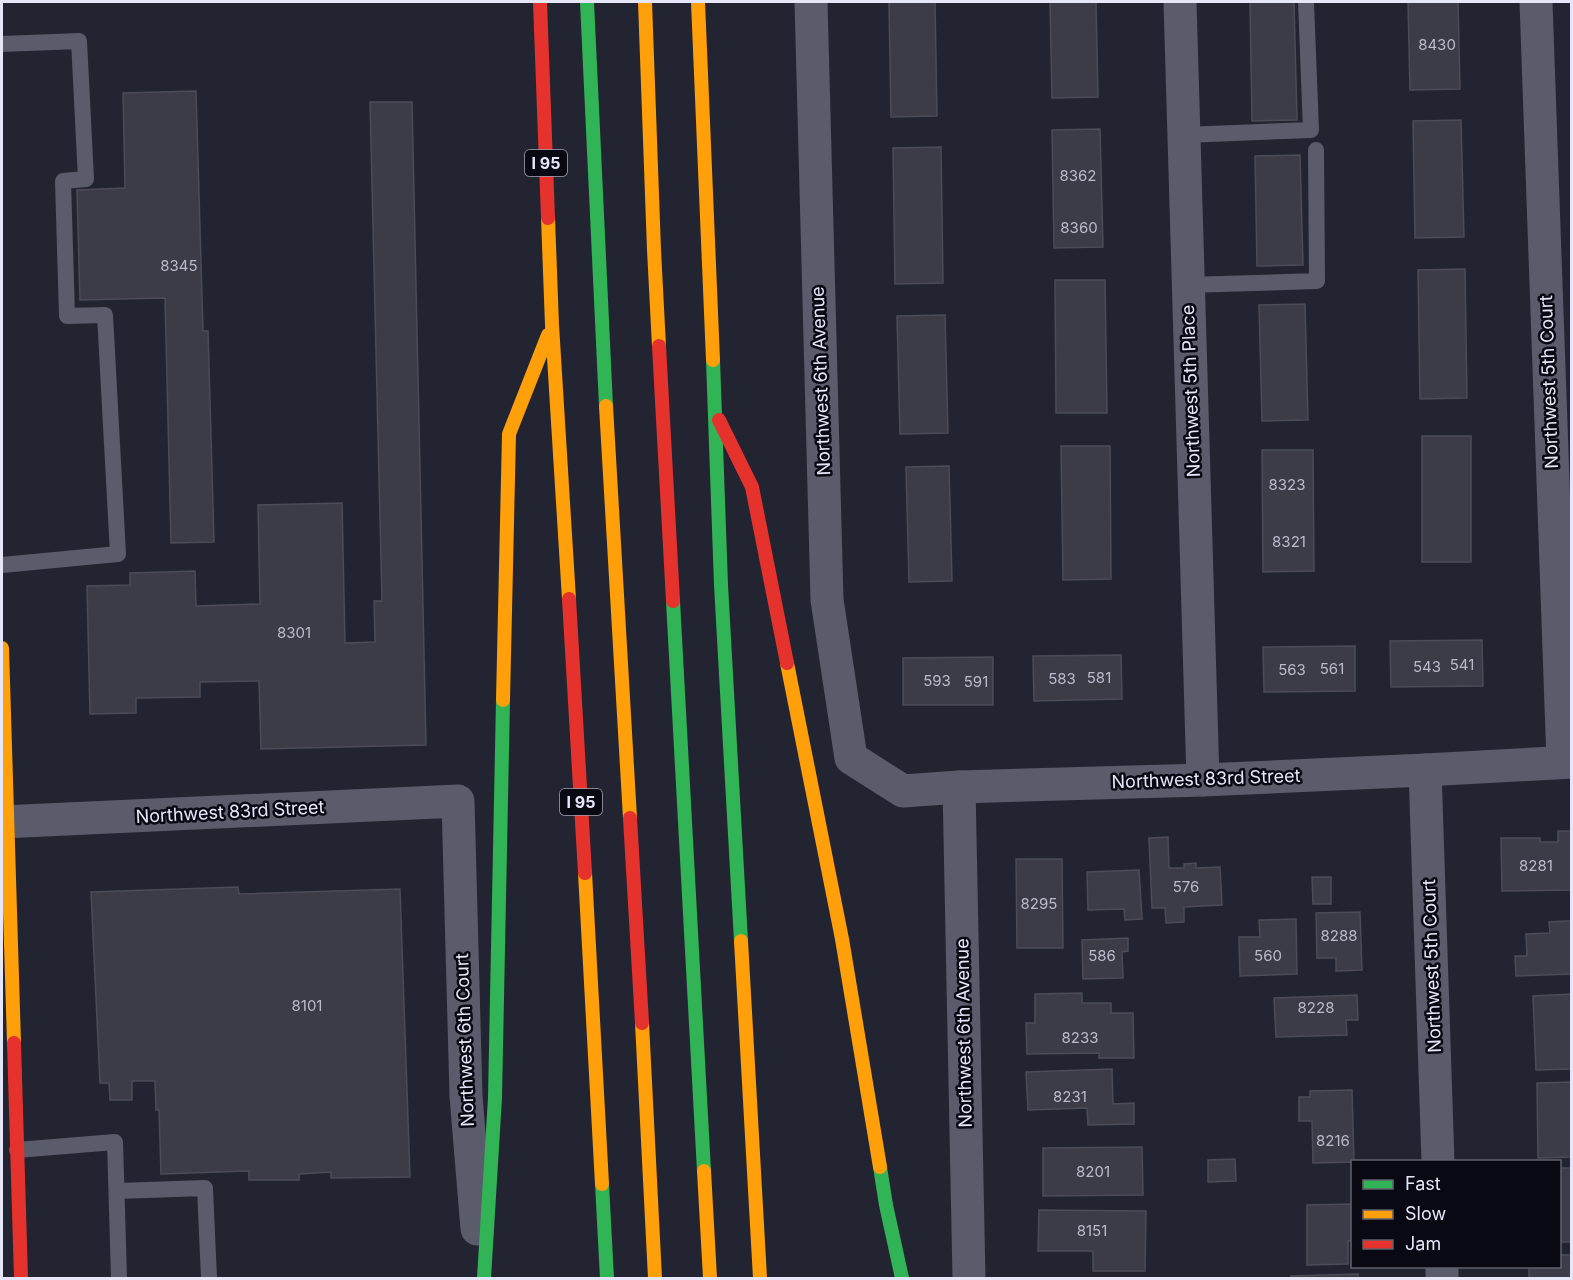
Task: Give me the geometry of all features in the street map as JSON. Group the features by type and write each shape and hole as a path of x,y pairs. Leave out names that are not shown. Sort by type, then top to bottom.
{"main road":[{"name":"I 95","path":"540,2 552,325 607,1278"},
{"path":"587,2 605,385 655,1278"},
{"path":"645,2 654,262 710,1278"},
{"path":"698,2 721,585 760,1278"},
{"path":"482,1278 495,1098 509,434 552,325"},
{"path":"714,411 752,487 844,948 886,1205 902,1278"},
{"path":"2,648 4,822 21,1278"}],"street":[{"name":"Northwest 6th Avenue","path":"811,2 827,600 851,758"},
{"name":"Northwest 5th Place","path":"1180,2 1203,780"},
{"name":"Northwest 5th Court","path":"1536,2 1567,762"},
{"name":"Northwest 83rd Street","path":"851,758 903,791 959,787 1203,780 1567,762"},
{"name":"Northwest 5th Court","path":"1425,770 1438,1160"},
{"name":"Northwest 6th Avenue","path":"959,787 969,1278"},
{"name":"Northwest 83rd Street","path":"4,822 458,801"},
{"name":"Northwest 6th Court","path":"458,801 466,1096 482,1278"}],"lane":[{"path":"1184,135 1311,130 1306,2"},
{"path":"2,44 79,41 86,179 63,181 67,316 105,315 118,554 2,565"},
{"path":"1188,285 1317,281 1316,150"},
{"path":"17,1150 115,1142 119,1278"},
{"path":"117,1191 206,1188 209,1278"}],"building":[{"path":"889,2 935,2 937,116 891,117"},
{"path":"1050,2 1096,2 1098,97 1052,98"},
{"path":"1250,2 1294,2 1297,120 1252,121"},
{"path":"1408,2 1458,2 1460,89 1410,90"},
{"path":"196,91 203,331 208,331 214,542 171,543 165,298 80,300 77,190 125,188 123,93"},
{"path":"370,102 412,102 426,745 261,749 259,681 200,682 200,697 136,698 136,713 90,714 87,586 130,585 130,573 195,571 196,606 260,604 258,505 342,503 345,643 375,642 374,601 382,601"},
{"path":"1461,120 1464,237 1415,238 1413,121"},
{"path":"1100,129 1103,247 1054,248 1052,130"},
{"path":"941,147 943,283 895,284 893,148"},
{"path":"1300,155 1303,265 1257,266 1255,156"},
{"path":"1465,269 1467,398 1420,399 1418,270"},
{"path":"1055,280 1105,280 1107,413 1056,413"},
{"path":"1305,304 1308,420 1262,421 1259,305"},
{"path":"945,315 948,433 900,434 897,316"},
{"path":"1422,436 1471,436 1471,562 1422,562"},
{"path":"1061,446 1110,446 1111,579 1063,580"},
{"path":"1262,450 1313,450 1314,571 1263,572"},
{"path":"949,466 952,581 909,582 906,467"},
{"path":"1482,640 1483,686 1391,687 1390,641"},
{"path":"1355,646 1355,691 1264,692 1263,647"},
{"path":"1121,655 1122,699 1034,701 1033,656"},
{"path":"993,657 993,705 903,705 903,658"},
{"path":"1558,831 1572,831 1572,890 1502,891 1501,838 1540,838 1540,842 1558,842"},
{"path":"1168,837 1169,868 1184,868 1184,864 1196,863 1196,868 1220,867 1222,905 1184,907 1184,922 1166,923 1165,908 1152,908 1149,838"},
{"path":"1016,859 1062,859 1063,948 1017,948"},
{"path":"1139,870 1142,919 1125,920 1124,909 1088,910 1087,872"},
{"path":"1312,877 1331,877 1331,904 1313,904"},
{"path":"238,887 239,894 400,889 410,1177 331,1178 331,1172 299,1174 299,1180 249,1180 249,1171 161,1174 159,1110 156,1110 155,1081 132,1081 132,1100 110,1100 109,1083 100,1083 91,892"},
{"path":"1360,912 1362,970 1336,971 1336,958 1317,958 1316,913"},
{"path":"1296,919 1297,974 1240,976 1239,937 1260,937 1259,920"},
{"path":"1572,921 1572,974 1516,976 1515,956 1527,956 1526,934 1550,933 1549,922"},
{"path":"1128,938 1128,951 1122,952 1123,978 1083,979 1082,940"},
{"path":"1082,993 1082,1003 1111,1003 1111,1013 1133,1013 1134,1058 1099,1058 1099,1053 1027,1054 1026,1023 1035,1023 1035,994"},
{"path":"1572,994 1572,1069 1536,1070 1533,996"},
{"path":"1357,995 1358,1020 1346,1020 1347,1035 1276,1037 1274,998"},
{"path":"1112,1069 1113,1104 1134,1103 1134,1124 1088,1125 1087,1108 1028,1110 1026,1072"},
{"path":"1572,1082 1572,1157 1538,1158 1537,1083"},
{"path":"1352,1090 1354,1160 1351,1162 1313,1163 1312,1121 1299,1121 1299,1097 1310,1097 1310,1091"},
{"path":"1142,1147 1143,1195 1043,1196 1043,1148"},
{"path":"1235,1159 1236,1181 1208,1182 1208,1160"},
{"path":"1561,1168 1572,1168 1572,1242 1561,1242"},
{"path":"1351,1204 1351,1241 1348,1241 1348,1264 1307,1265 1307,1205"},
{"path":"1039,1210 1146,1211 1145,1271 1093,1271 1093,1251 1038,1251"},
{"path":"1561,1255 1572,1255 1572,1278 1529,1278 1529,1268 1561,1268"},
{"path":"1358,1274 1358,1278 1291,1278 1291,1276"}],"traffic: fast":[{"path":"587,2 606,406"},
{"path":"713,360 721,585 741,941"},
{"path":"673,601 704,1171"},
{"path":"484,1278 495,1098 503,700"},
{"path":"880,1167 902,1278"},
{"path":"602,1184 607,1278"}],"traffic: slow":[{"path":"645,2 659,346"},
{"path":"698,2 713,360"},
{"path":"548,218 552,325 569,599"},
{"path":"503,700 509,434 548,335"},
{"path":"606,406 630,818"},
{"path":"2,648 14,1043"},
{"path":"787,663 842,939 880,1167"},
{"path":"585,873 602,1184"},
{"path":"741,941 760,1278"},
{"path":"642,1023 655,1278"},
{"path":"704,1171 710,1278"}],"traffic: jam":[{"path":"540,2 548,218"},
{"path":"659,346 673,601"},
{"path":"719,420 752,487 787,663"},
{"path":"569,599 585,873"},
{"path":"630,818 642,1023"},
{"path":"14,1043 21,1278"}]}
